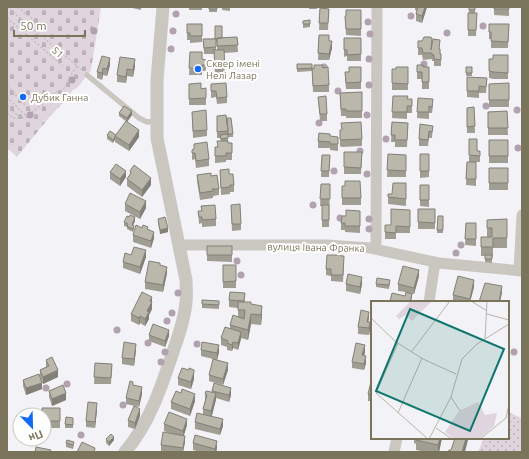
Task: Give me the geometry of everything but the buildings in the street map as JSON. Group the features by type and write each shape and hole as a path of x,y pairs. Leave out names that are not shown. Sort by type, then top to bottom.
{"street":[{"path":"126,452 141,430 164,379 182,326 186,302 186,280 180,245 157,138 157,80 163,7"},
{"path":"374,249 376,242 377,7"},
{"path":"521,271 522,215"},
{"name":"вулиця Івана Франка","path":"180,245 327,245 374,249 435,262 521,271"},
{"path":"429,301 435,262"},
{"path":"394,452 398,439"}],"lane":[{"path":"87,75 139,118 147,122 157,121"}],"path":[{"path":"7,7 87,75"},
{"path":"18,7 48,32"},
{"name":"S1","path":"7,18 62,66"},
{"path":"7,113 13,118 27,116 56,92 66,87 73,71 78,66"},
{"path":"7,86 32,112"},
{"path":"7,97 27,116"},
{"path":"7,105 20,118"}],"green space":[{"path":"7,7 101,7 91,70 78,87 73,90 51,115 17,157 7,148"},
{"path":"509,412 522,418 522,452 478,452 484,439 509,439"}],"place":[{"name":"Сквер імені Нелі Лазар","path":"198,69"},
{"name":"Дубик Ганна","path":"23,97"}]}
